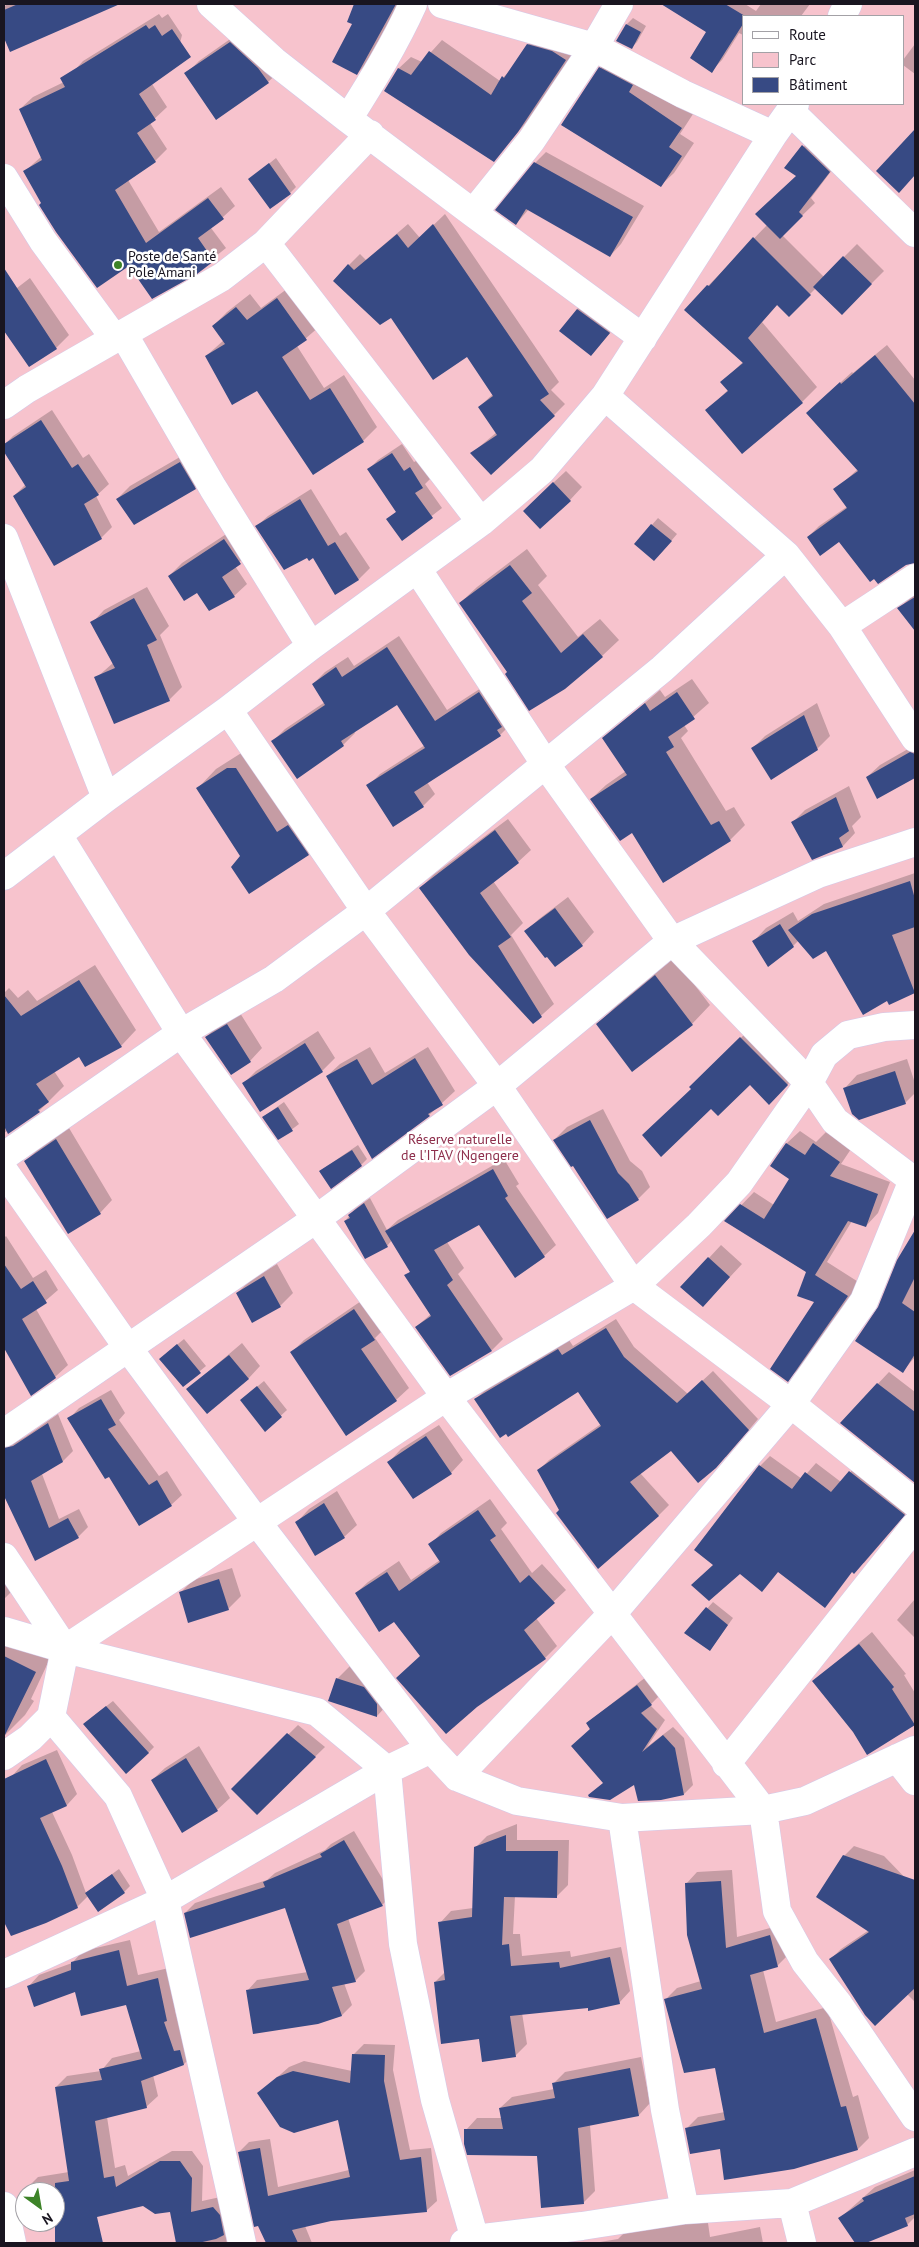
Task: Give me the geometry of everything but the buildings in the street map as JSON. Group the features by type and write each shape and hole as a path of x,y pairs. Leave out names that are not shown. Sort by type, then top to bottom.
{"street":[{"path":"211,4 274,61 473,213 643,338"},
{"path":"348,118 377,72 412,4"},
{"path":"442,4 594,47 682,94 773,135"},
{"path":"473,213 531,141 594,47 619,4"},
{"path":"4,876 311,646 418,570 481,522 542,470 605,396 773,135 793,108 915,233"},
{"path":"4,405 27,389 222,278 266,243 370,134"},
{"path":"4,178 43,241 120,337 311,646"},
{"path":"266,243 481,522"},
{"path":"605,396 786,555 842,626 915,738"},
{"path":"4,538 106,798"},
{"path":"4,1156 181,1033 274,979 366,911 662,669 786,555"},
{"path":"418,570 546,765 672,941 809,1083 835,1121 912,1180 864,1301 791,1404 613,1613 457,1777"},
{"path":"842,626 915,578"},
{"path":"228,710 366,911 497,1086 634,1286 791,1404 915,1504"},
{"path":"58,834 181,1033 446,1397 763,1810 777,1911 805,1962 839,2005 915,2117"},
{"path":"4,1433 316,1219 497,1086 672,941 818,874 915,842"},
{"path":"65,1649 446,1397 634,1286 698,1226 739,1183 809,1083 824,1055 848,1035 884,1027 915,1025"},
{"path":"4,1171 128,1348 257,1522 431,1749 457,1777 517,1801 622,1818 763,1810 805,1802 906,1754 915,1781"},
{"path":"726,1764 915,1526"},
{"path":"4,1557 65,1649 51,1718 30,1738 4,1756"},
{"path":"4,1631 65,1649 317,1712 387,1770 404,1944 435,2100 472,2242 685,2210 792,2203 915,2152"},
{"path":"51,1718 118,1796 165,1900 242,2243"},
{"path":"4,1974 165,1900 387,1770 431,1749"},
{"path":"622,1818 665,2110 685,2210"},
{"path":"792,2203 802,2243"},
{"path":"4,2206 12,2243"}],"green space":[{"name":"Réserve naturelle de l'ITAV (Ngengere","path":"4,4 915,4 915,2243 4,2243"}],"place":[{"name":"Poste de Santé Pole Amani","path":"118,265"}]}
